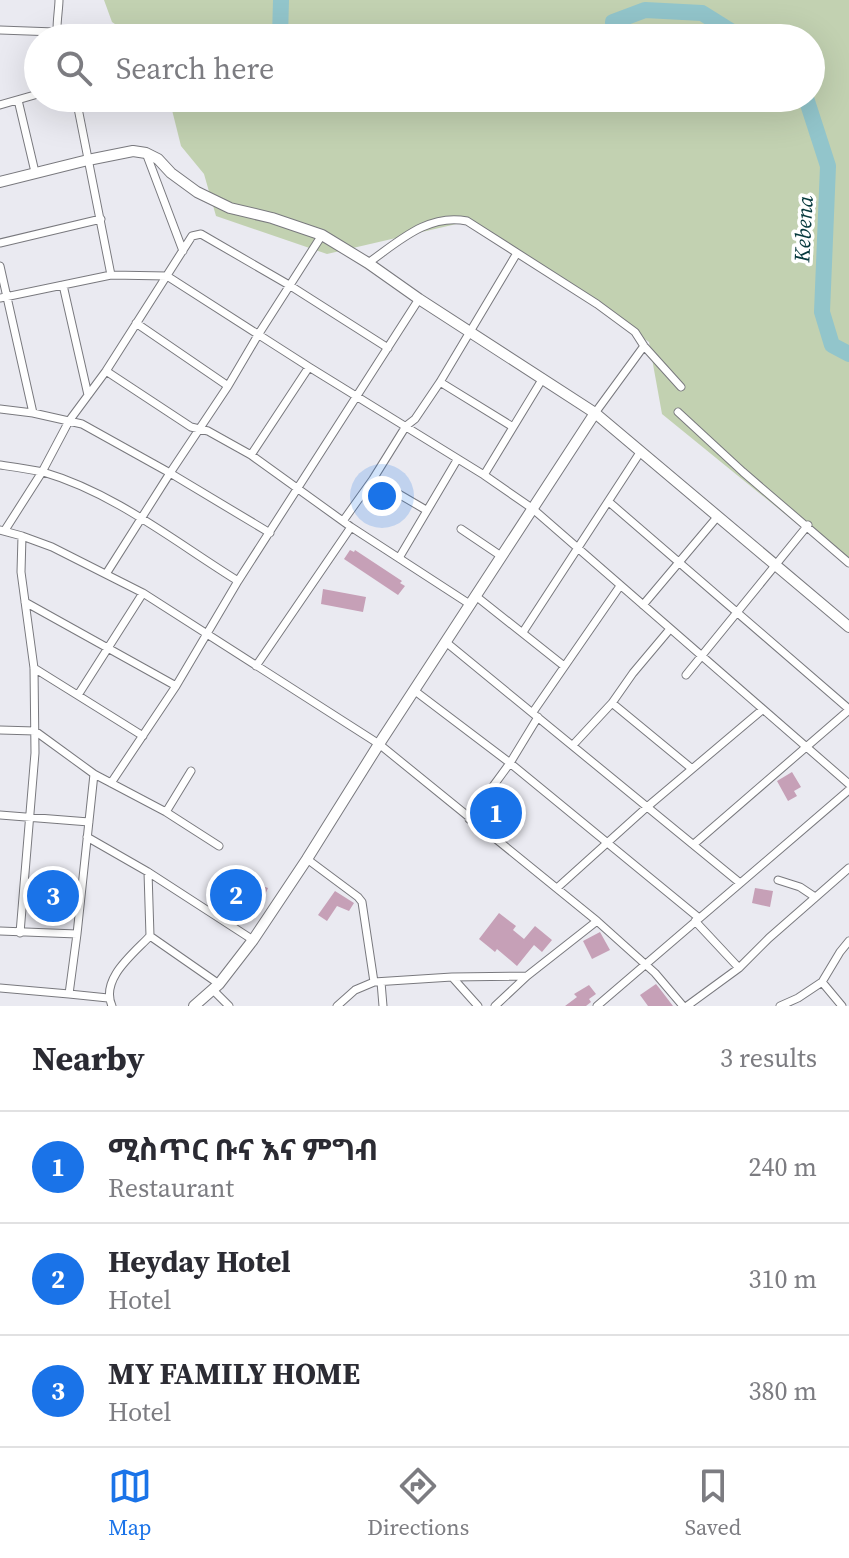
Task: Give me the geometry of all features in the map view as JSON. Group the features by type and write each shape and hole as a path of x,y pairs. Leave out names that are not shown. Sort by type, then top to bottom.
{"main road":[{"path":"0,182 133,151 146,153 158,159 197,192 230,208 322,235 595,413 849,627"},
{"path":"194,1006 216,987 253,940 595,413"}],"street":[{"path":"58,24 59,0"},
{"path":"0,30 24,32"},
{"path":"0,105 24,98"},
{"path":"18,100 35,172"},
{"path":"79,112 111,275"},
{"path":"146,153 183,251"},
{"path":"0,243 101,219"},
{"path":"368,263 416,229 442,219 467,221 597,304 635,332 681,387"},
{"path":"388,348 201,234 192,236 106,371 69,421 42,472 2,530 52,547 143,593 379,744 597,921 646,964 685,1006 739,968 849,868"},
{"path":"106,574 322,235"},
{"path":"343,521 406,426 415,419 440,382 517,253"},
{"path":"0,266 3,297 33,413"},
{"path":"3,297 111,275 167,276 533,509 849,784"},
{"path":"63,285 88,395"},
{"path":"111,783 176,686 238,581 419,299"},
{"path":"136,323 228,386"},
{"path":"595,413 644,346"},
{"path":"251,455 309,367"},
{"path":"106,371 191,427 208,431 251,455 351,527 523,632 564,666"},
{"path":"484,475 543,378"},
{"path":"440,382 513,427"},
{"path":"0,409 82,424 270,533"},
{"path":"678,412 849,563"},
{"path":"523,632 641,451"},
{"path":"399,558 457,460"},
{"path":"0,465 42,472 90,491 131,511 238,581"},
{"path":"373,479 426,510"},
{"path":"609,502 849,710 694,844"},
{"path":"643,605 718,516"},
{"path":"686,675 808,525"},
{"path":"256,666 351,527"},
{"path":"461,529 501,556"},
{"path":"20,933 35,753 34,668 21,572 22,536"},
{"path":"469,819 510,763 564,666 620,586"},
{"path":"78,695 143,593"},
{"path":"25,602 176,686"},
{"path":"573,745 612,703 670,629"},
{"path":"447,643 740,883"},
{"path":"34,668 143,736"},
{"path":"415,691 510,763 697,919 739,968"},
{"path":"612,703 691,768"},
{"path":"557,888 691,768 762,710"},
{"path":"0,730 35,731 94,774 166,812 219,846"},
{"path":"166,812 191,771"},
{"path":"69,994 94,774"},
{"path":"599,1005 849,790"},
{"path":"0,815 89,822"},
{"path":"87,837 148,872 253,940"},
{"path":"307,859 362,902 383,1006"},
{"path":"0,988 69,994 110,1002 113,978 150,936 148,872"},
{"path":"778,880 800,887 815,897"},
{"path":"495,1006 527,976 597,921"},
{"path":"0,931 77,934"},
{"path":"150,936 216,987 229,1006"},
{"path":"780,1006 822,982 849,941"},
{"path":"337,1006 355,990 377,982 527,976"},
{"path":"452,977 478,1006"},
{"path":"822,982 842,1006"}],"green space":[{"path":"104,0 849,0 849,566 662,414 649,342 465,222 327,254 216,216 204,174 181,146 172,112 825,112 825,24 112,22"}],"building":[{"path":"350,550 355,550 402,581 400,583 405,586 398,595 344,559"},
{"path":"323,589 366,597 363,612 321,604"},
{"path":"792,772 801,787 794,791 797,796 788,801 777,781"},
{"path":"229,878 245,885 247,881 268,888 264,897 252,892 243,911 219,901"},
{"path":"755,888 773,891 770,907 752,903"},
{"path":"335,891 354,903 349,911 337,906 327,921 318,915"},
{"path":"499,913 516,926 513,930 524,939 535,926 552,940 542,952 534,945 517,966 479,939"},
{"path":"600,932 610,950 592,959 583,941"},
{"path":"656,984 673,1006 648,1006 640,995"},
{"path":"589,985 596,994 589,999 591,1002 586,1006 565,1006 577,997 574,994"}],"waterway":[{"name":"Kebena","path":"280,24 281,0"},
{"name":"Kebena","path":"613,24 645,10 702,13 720,24"},
{"name":"Kebena","path":"811,112 828,166 822,312 832,345 849,354"}],"place":[{"name":"ሚስጥር ቡና እና ምግብ","path":"496,813"},
{"name":"Heyday Hotel","path":"236,895"},
{"name":"MY FAMILY HOME","path":"53,896"}]}
